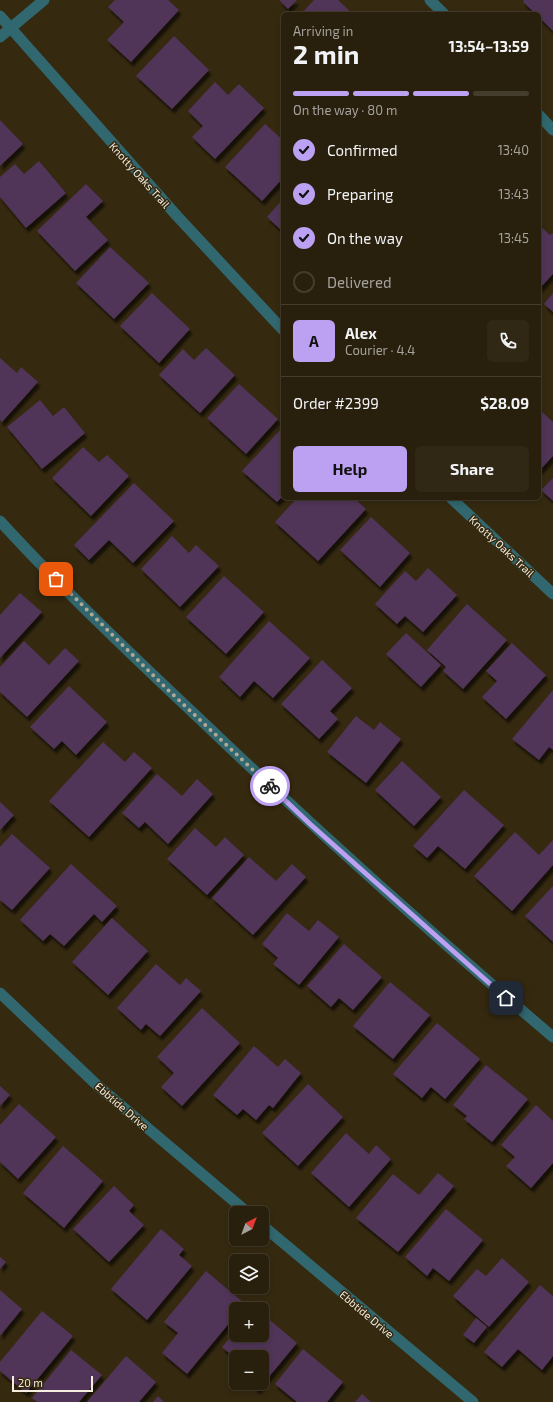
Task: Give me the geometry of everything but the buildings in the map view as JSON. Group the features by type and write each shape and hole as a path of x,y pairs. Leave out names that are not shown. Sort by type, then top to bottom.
{"street":[{"path":"0,37 44,0"},
{"path":"430,0 442,12"},
{"name":"Knotty Oaks Trail","path":"0,16 177,216 281,328"},
{"path":"541,117 553,130"},
{"name":"Knotty Oaks Trail","path":"453,500 553,594"},
{"path":"0,521 23,546 166,688 310,824 483,978 553,1037"},
{"name":"Ebbtide Drive","path":"0,993 98,1086 240,1206"},
{"name":"Ebbtide Drive","path":"269,1231 472,1402"}],"way so far":[{"path":"56,579 166,688 270,786"}],"route":[{"path":"270,786 310,824 506,998"}]}
